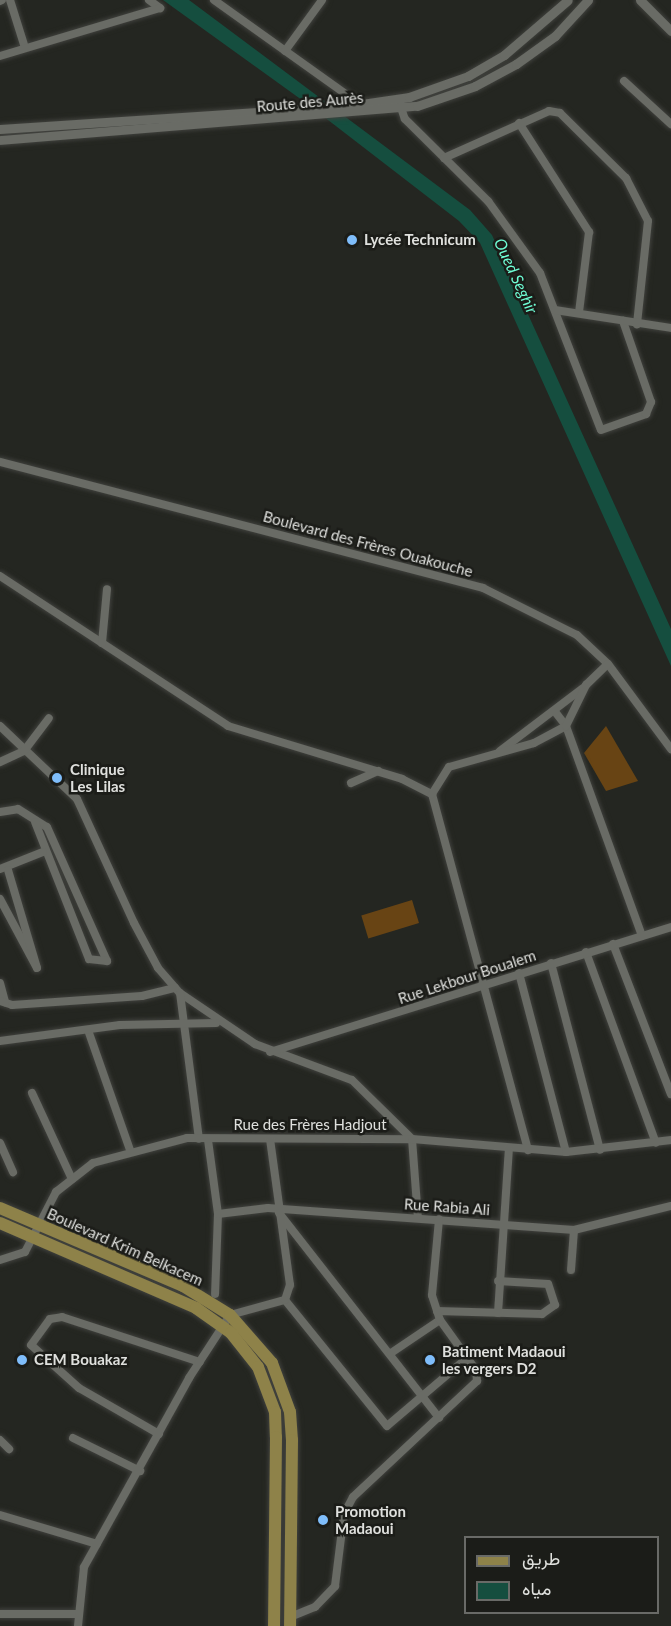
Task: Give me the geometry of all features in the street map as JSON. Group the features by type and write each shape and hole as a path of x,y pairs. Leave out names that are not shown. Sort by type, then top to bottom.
{"main road":[{"name":"Boulevard Krim Belkacem","path":"0,1208 183,1286 230,1315 272,1363 290,1412 290,1621"},
{"name":"Boulevard Krim Belkacem","path":"0,1223 172,1296 222,1326 258,1367 275,1412 274,1626"}],"street":[{"path":"10,0 25,48"},
{"path":"0,56 160,8 149,0"},
{"path":"214,0 360,104"},
{"path":"285,51 322,0"},
{"name":"Route des Aurès","path":"349,110 360,104 398,99 439,88 504,55 568,0"},
{"name":"Route des Aurès","path":"0,140 297,114 400,109 445,99 498,76 555,36 588,0"},
{"path":"636,0 643,3 671,31"},
{"path":"624,81 671,124"},
{"path":"398,99 400,109 516,236 555,310 601,430 646,414 651,402 623,321"},
{"path":"444,158 519,123 553,110 561,113 634,188 650,233 637,324"},
{"name":"Route des Aurès","path":"0,129 297,114"},
{"path":"519,123 589,232 579,312"},
{"path":"555,310 671,328"},
{"name":"Boulevard des Frères Ouakouche","path":"0,462 483,588 578,635 608,664 671,749"},
{"path":"0,576 228,726 378,771 432,794"},
{"path":"102,643 107,589"},
{"path":"528,1150 432,794 449,767 499,753 561,719 586,685 608,664"},
{"path":"561,719 586,685"},
{"path":"499,753 528,725 547,717 561,719"},
{"path":"0,762 24,751 49,718"},
{"path":"561,719 642,936"},
{"path":"0,726 24,751 77,798 127,910 158,968 178,991 219,1023 270,1052 352,1080 412,1139 418,1218"},
{"path":"351,783 378,771"},
{"path":"0,812 18,809 35,822 47,827 106,961 89,959 43,852 35,822"},
{"path":"0,899 37,968 4,869 43,852"},
{"name":"Rue Lekbour Boualem","path":"270,1052 671,927"},
{"path":"613,944 671,1094"},
{"path":"586,952 656,1143"},
{"path":"551,963 600,1150"},
{"path":"519,973 566,1152"},
{"path":"0,983 3,1001 142,996 178,991"},
{"path":"178,991 199,1139"},
{"path":"0,1041 184,1021 219,1023"},
{"path":"88,1030 130,1150"},
{"path":"32,1093 72,1179"},
{"name":"Rue des Frères Hadjout","path":"0,1260 25,1252 36,1224 72,1179 93,1163 130,1150 199,1139 412,1139 509,1149 566,1152 600,1150 671,1140"},
{"path":"270,1139 290,1285 285,1300"},
{"path":"208,1140 218,1214 215,1294"},
{"path":"0,1143 13,1172"},
{"path":"498,1313 498,1281 509,1149"},
{"name":"Rue Rabia Ali","path":"218,1214 278,1210 439,1219 574,1230 671,1206"},
{"path":"278,1210 391,1353 439,1418"},
{"path":"290,1621 315,1606 335,1586 344,1514 353,1497 477,1381 467,1358 440,1320 437,1311 432,1282 439,1219"},
{"path":"572,1270 574,1230"},
{"path":"437,1311 542,1314 552,1310 556,1300 548,1284 498,1281"},
{"path":"78,1626 84,1567 222,1326 230,1315 285,1300"},
{"path":"285,1300 387,1426 467,1358"},
{"path":"159,1434 79,1388 31,1344 50,1319 62,1317 200,1362"},
{"path":"391,1353 440,1320"},
{"path":"74,1438 140,1471"},
{"path":"0,1440 9,1449"},
{"path":"0,1515 97,1544"},
{"path":"0,1614 78,1614"}],"shaded area":[{"path":"606,726 638,781 606,791 584,753"},
{"path":"412,900 419,923 368,938 361,915"}],"water":[{"path":"163,0 189,0 470,210 492,235 671,629 671,666 480,243 459,221 306,103"}],"place":[{"name":"Lycée Technicum","path":"352,240"},
{"name":"Clinique Les Lilas","path":"57,778"},
{"name":"CEM Bouakaz","path":"22,1360"},
{"name":"Batiment Madaoui les vergers D2","path":"430,1360"},
{"name":"Promotion Madaoui","path":"323,1520"}],"water label":[{"name":"Oued Seghir","path":"516,276"}]}
